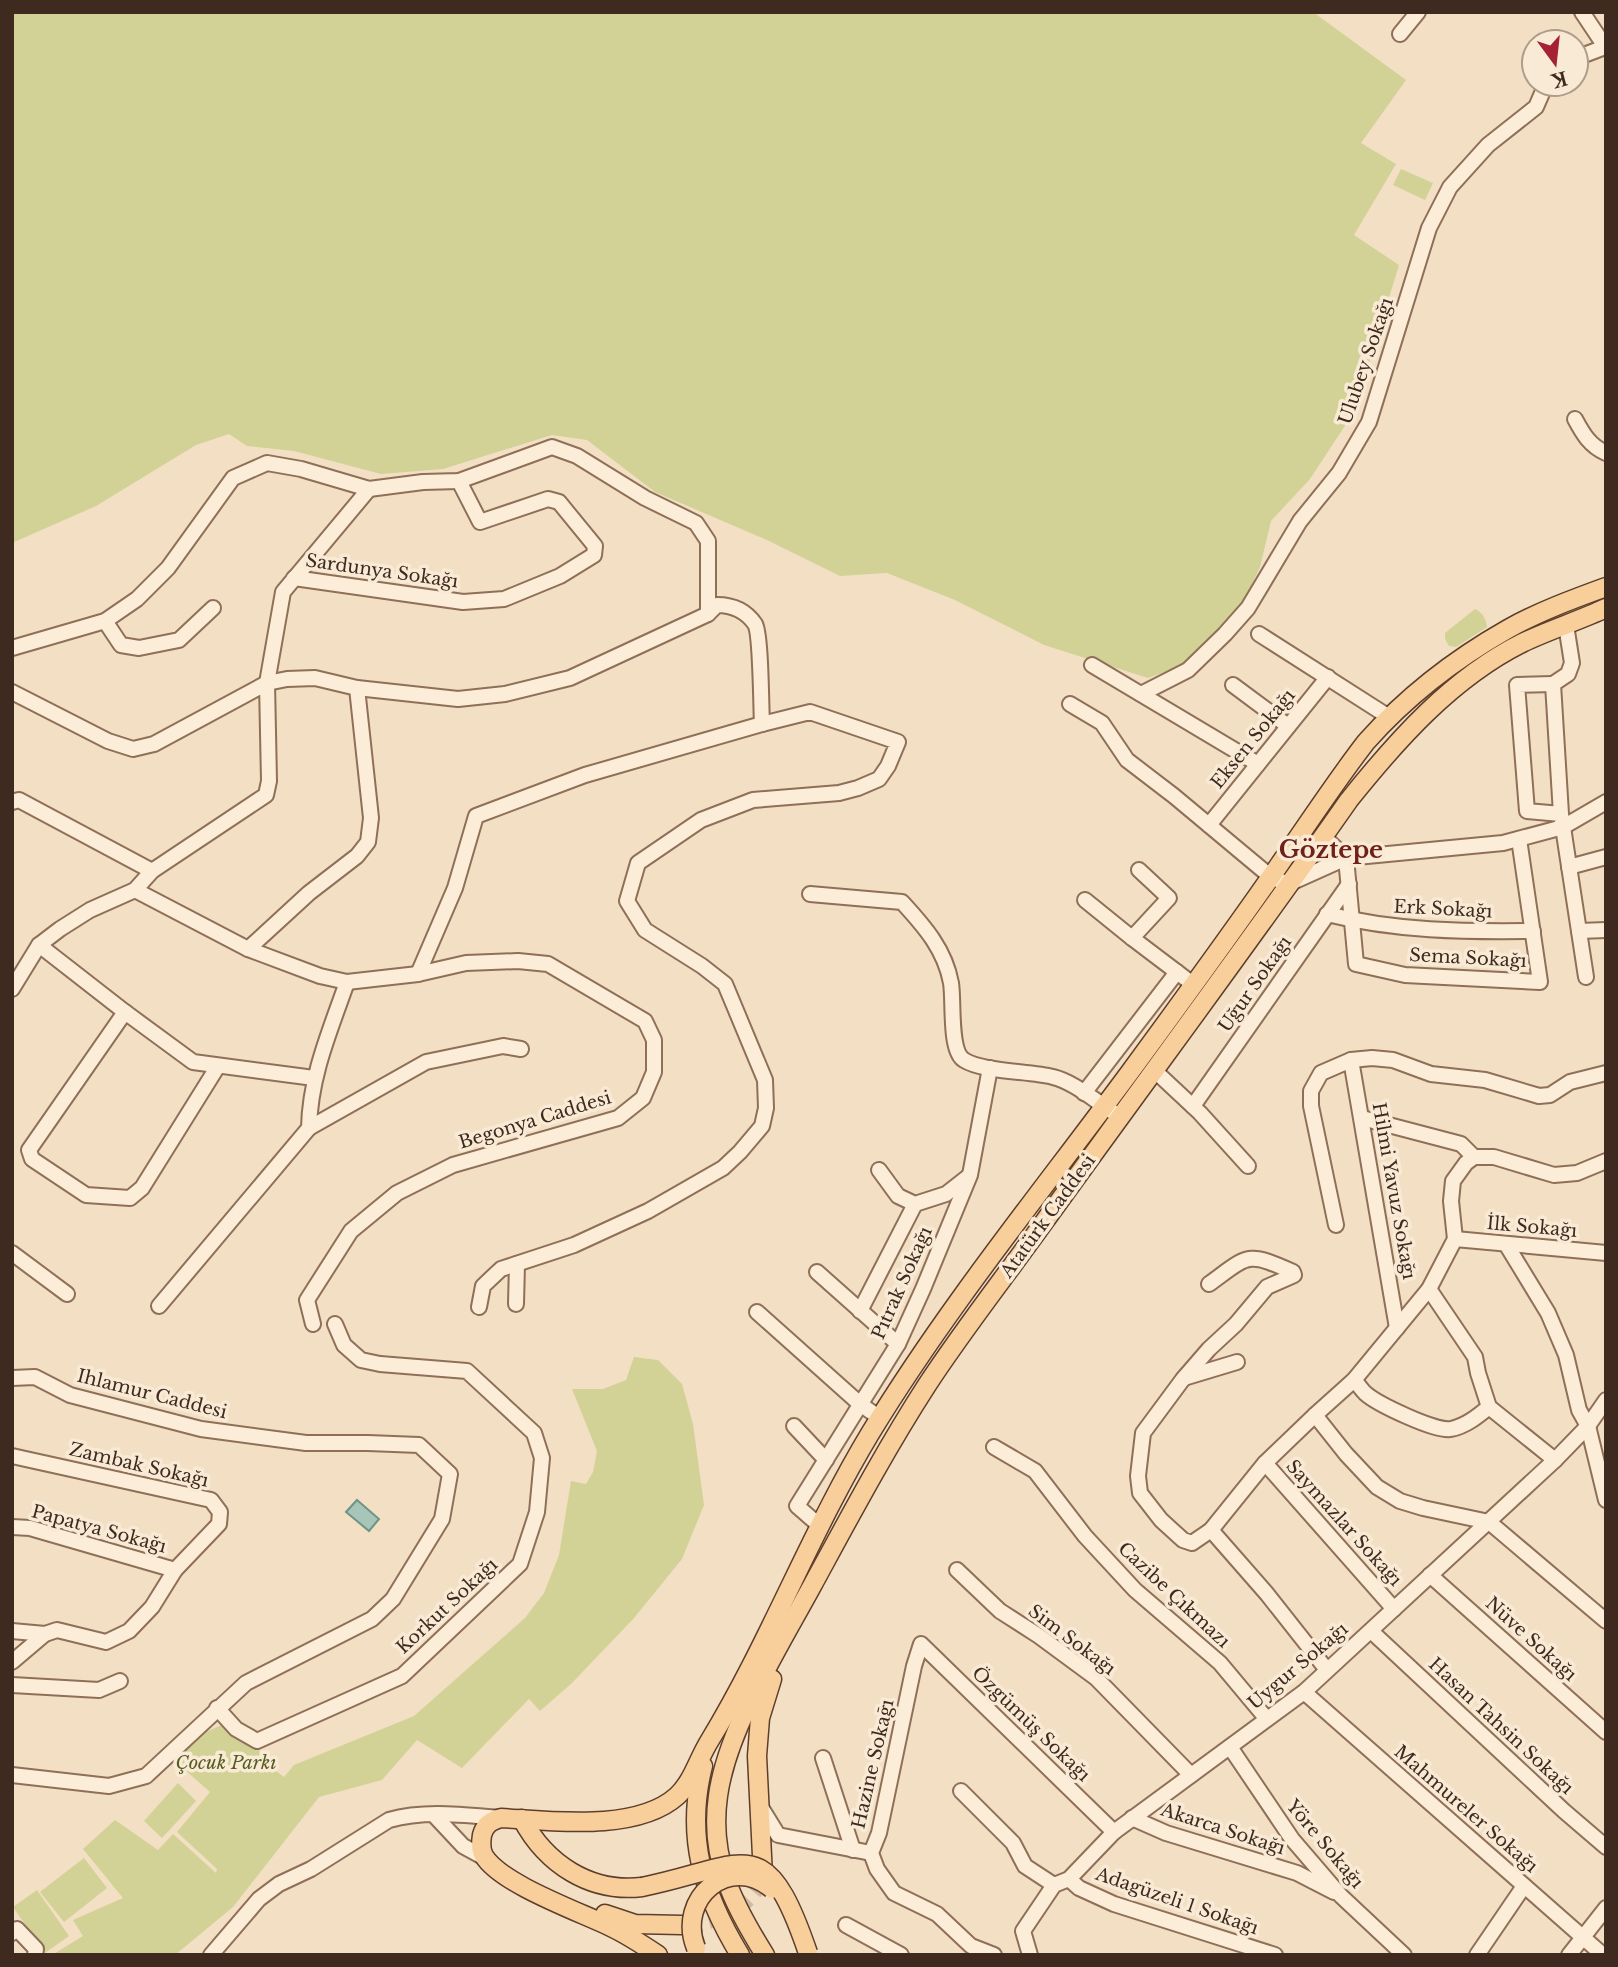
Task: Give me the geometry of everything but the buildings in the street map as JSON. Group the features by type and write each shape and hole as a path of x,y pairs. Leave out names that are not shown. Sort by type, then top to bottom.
{"main road":[{"name":"Atatürk Caddesi","path":"765,1955 728,1891 720,1858 718,1797 727,1756 779,1646 858,1501 930,1382 1194,985 1366,742 1388,717 1448,668 1509,628 1606,587"},
{"name":"Atatürk Caddesi","path":"716,1730 745,1678 820,1526 880,1418 924,1349 1112,1112 1154,1070 1384,755 1465,678 1521,644 1606,608"},
{"path":"763,1874 758,1730 779,1646"},
{"path":"658,1955 613,1928 523,1886 500,1871 485,1858 481,1844 483,1833 491,1821 501,1818 616,1820 640,1817 663,1806 688,1783 716,1730"},
{"path":"716,1730 701,1775 696,1822 698,1848 706,1887 714,1908 740,1955"},
{"path":"522,1819 541,1846 574,1874 602,1886 642,1888 735,1863 759,1867 777,1882 784,1894 808,1954"},
{"path":"485,1858 616,1919 635,1924 682,1925"},
{"path":"699,1951 691,1926 699,1898 718,1881 745,1876 766,1884 775,1892 808,1954"}],"street":[{"path":"1400,34 1418,12"},
{"path":"1582,12 1606,48"},
{"name":"Ulubey Sokağı","path":"1141,694 1188,670 1226,634 1248,608 1300,521 1339,473 1369,422 1429,228 1450,187 1488,145 1535,107 1539,98"},
{"path":"1575,419 1584,436 1596,449 1606,453"},
{"path":"12,648 105,621 137,599 168,568 233,478 267,463 301,469 369,489 423,482 459,481 552,447 577,456 645,498 696,523 708,541 708,614"},
{"name":"Sardunya Sokağı","path":"294,578 463,602 504,599 560,576 594,555 595,546 559,502 548,499 480,522 459,481"},
{"path":"12,989 39,945 90,910 135,890 152,871 266,795 269,781 267,683 283,592 369,489"},
{"path":"12,692 108,741 133,749 154,744 267,683 287,679 315,678 357,688 458,699 505,694 570,678 708,614 718,605 729,605 743,611 757,626 762,724"},
{"path":"105,621 121,645 139,648 179,640 213,608"},
{"path":"1562,820 1527,811 1517,685 1553,684 1568,674 1572,663 1566,625"},
{"path":"1259,634 1388,717"},
{"path":"1092,665 1258,764"},
{"name":"Eksen Sokağı","path":"1209,825 1328,677"},
{"path":"1553,684 1562,820 1586,977"},
{"path":"1233,685 1288,726"},
{"path":"248,949 309,893 357,856 368,842 370,818 357,688"},
{"path":"1070,704 1102,723 1127,760 1271,877 1289,884 1346,858 1503,843 1519,839 1606,802"},
{"path":"418,974 455,888 476,816 585,775 810,712 898,742 879,779 839,793 753,800 701,820 638,863 627,901 645,930 725,984 765,1080 766,1108 762,1126 723,1168 648,1211 575,1245 501,1269 483,1286 479,1307"},
{"path":"12,802 19,800 152,871"},
{"path":"1323,836 1346,858"},
{"name":"Sema Sokağı","path":"1346,858 1356,964 1405,975 1540,982 1519,839"},
{"path":"1569,867 1606,857"},
{"path":"1132,938 1168,898 1139,870"},
{"name":"Uğur Sokağı","path":"1193,1106 1349,884"},
{"name":"Begonya Caddesi","path":"135,890 248,949 320,976 347,982 418,974 466,963 518,961 548,964 645,1021 654,1040 654,1072 643,1098 618,1118 453,1165 397,1193 351,1231 307,1300 313,1324"},
{"path":"810,894 902,902 929,931 942,954 951,983 955,1048 963,1060 990,1068 1056,1077 1112,1112"},
{"path":"1085,900 1194,985"},
{"name":"Erk Sokağı","path":"1327,914 1420,930 1533,931"},
{"path":"1579,931 1606,930"},
{"path":"39,945 193,1062 314,1077"},
{"path":"1084,1093 1177,972"},
{"path":"309,1128 314,1077 347,982"},
{"path":"125,1012 29,1150 32,1159 86,1195 130,1198 142,1188 218,1066"},
{"path":"159,1306 309,1128 426,1062 503,1046 521,1049"},
{"path":"1336,1225 1311,1107 1311,1091 1321,1073 1350,1060 1393,1060 1431,1073 1485,1080 1539,1096 1550,1095 1570,1082 1606,1073"},
{"name":"Hilmi Yavuz Sokağı","path":"1350,1060 1397,1328"},
{"name":"Pıtrak Sokağı","path":"820,1526 797,1506 898,1345 970,1175 990,1068"},
{"path":"1154,1070 1193,1106 1248,1166"},
{"path":"1362,1118 1461,1144 1474,1157 1493,1157 1554,1174 1577,1173 1606,1161"},
{"path":"1209,1284 1251,1257 1266,1260 1293,1272 1294,1275 1267,1287 1183,1379 1143,1433 1138,1476 1140,1493 1161,1520 1183,1539 1192,1543 1211,1530 1265,1463 1354,1380 1429,1289 1455,1239 1451,1201 1453,1181 1474,1157"},
{"path":"879,1170 898,1196 915,1204 946,1194 970,1175"},
{"name":"Pıtrak Sokağı","path":"860,1311 915,1204"},
{"name":"İlk Sokağı","path":"1455,1239 1606,1252"},
{"path":"1506,1244 1548,1313 1566,1355 1579,1410 1588,1426 1606,1500"},
{"path":"12,1254 66,1294"},
{"path":"516,1304 517,1264"},
{"path":"817,1272 898,1345"},
{"path":"1429,1289 1475,1357 1489,1407 1555,1460"},
{"path":"757,1312 860,1404 880,1418"},
{"name":"Korkut Sokağı","path":"218,1708 236,1729 257,1741 402,1675 520,1564 529,1540 537,1512 542,1458 534,1433 467,1371 361,1360 344,1345 335,1324"},
{"path":"1183,1379 1237,1362"},
{"name":"Ihlamur Caddesi","path":"12,1378 35,1377 70,1395 201,1429 306,1443 419,1445 450,1474 442,1519 393,1599 372,1619 246,1683 218,1708"},
{"path":"1354,1380 1365,1393 1379,1402 1449,1430 1470,1422 1489,1407"},
{"name":"Uygur Sokağı","path":"1054,1885 1069,1879 1114,1832 1132,1818 1304,1692 1555,1460 1588,1426 1606,1399"},
{"path":"1315,1415 1377,1487 1401,1501 1423,1508 1489,1522 1606,1621"},
{"path":"794,1426 826,1460"},
{"name":"Cazibe Çıkmazı","path":"994,1447 1035,1471 1085,1536 1135,1590 1220,1663 1266,1718"},
{"name":"Zambak Sokağı","path":"12,1456 211,1500 220,1512 219,1524 175,1570"},
{"name":"Saymazlar Sokağı","path":"1265,1463 1394,1609"},
{"name":"Papatya Sokağı","path":"12,1527 30,1528 175,1570"},
{"path":"1211,1530 1267,1594 1327,1670"},
{"path":"12,1662 45,1634 57,1630 106,1642 129,1631 152,1607 175,1570"},
{"name":"Sim Sokağı","path":"957,1570 1000,1611 1096,1678 1191,1775"},
{"name":"Nüve Sokağı","path":"1430,1575 1606,1732"},
{"name":"Hasan Tahsin Sokağı","path":"1371,1630 1606,1847"},
{"path":"12,1631 45,1634"},
{"name":"Özgümüş Sokağı","path":"920,1644 1114,1832"},
{"name":"Hazine Sokaḡı","path":"920,1644 879,1833 871,1853 877,1869 894,1893 937,1914 971,1946 994,1955"},
{"path":"12,1685 99,1690 120,1681"},
{"name":"Mahmureler Sokağı","path":"1304,1692 1603,1955"},
{"path":"13,1778 108,1786 146,1776 218,1708"},
{"name":"Yöre Sokağı","path":"1230,1747 1292,1839 1341,1896 1404,1955"},
{"path":"823,1758 853,1850"},
{"path":"961,1791 1013,1843 1025,1866 1054,1885 1023,1931 1030,1955"},
{"path":"760,1805 774,1831 784,1836 871,1853"},
{"path":"211,1955 259,1899 279,1884 311,1869 389,1820 403,1816 448,1814 501,1818"},
{"path":"434,1815 463,1846 485,1858"},
{"name":"Akarca Sokağı","path":"1132,1818 1166,1833 1297,1873 1341,1896"},
{"path":"763,1874 769,1848 784,1836"},
{"name":"Adagüzeli 1 Sokaḡı","path":"1069,1879 1079,1888 1114,1904 1275,1955"},
{"path":"1477,1955 1524,1886"},
{"path":"1569,1955 1606,1908"},
{"path":"846,1925 901,1955"},
{"path":"12,1933 17,1929 36,1949 35,1955"}],"green space":[{"path":"12,12 1313,12 1406,80 1361,143 1396,164 1354,235 1399,265 1354,412 1310,479 1271,521 1260,567 1239,612 1215,638 1181,666 1148,678 1044,645 955,600 887,573 840,576 767,540 655,492 587,440 552,435 443,469 381,474 294,451 247,446 229,434 196,445 96,506 12,543"},
{"path":"1401,169 1433,183 1425,200 1393,185"},
{"path":"1475,609 1484,616 1487,627 1456,647 1449,646 1445,633"},
{"name":"Çocuk Parkı","path":"634,1357 658,1360 682,1384 693,1424 704,1505 682,1559 634,1618 572,1683 540,1711 529,1699 462,1768 417,1740 382,1780 319,1797 233,1907 175,1955 52,1955 83,1936 73,1920 123,1898 83,1849 115,1820 158,1850 173,1834 216,1873 217,1869 177,1832 210,1792 176,1762 201,1734 224,1724 258,1745 261,1760 284,1777 294,1765 414,1716 525,1618 544,1593 559,1555 571,1481 586,1484 593,1472 597,1451 572,1389 603,1389 626,1380"},
{"path":"178,1783 196,1801 162,1838 144,1821"},
{"path":"84,1858 107,1888 64,1922 40,1892"},
{"path":"37,1890 69,1936 45,1953 13,1907"}],"shaded area":[{"path":"357,1500 379,1519 369,1531 346,1512"}],"tunnel":[{"path":"682,1925 707,1921 729,1912 748,1897 763,1876"}],"district":[{"name":"Göztepe","path":"1331,850"}]}
